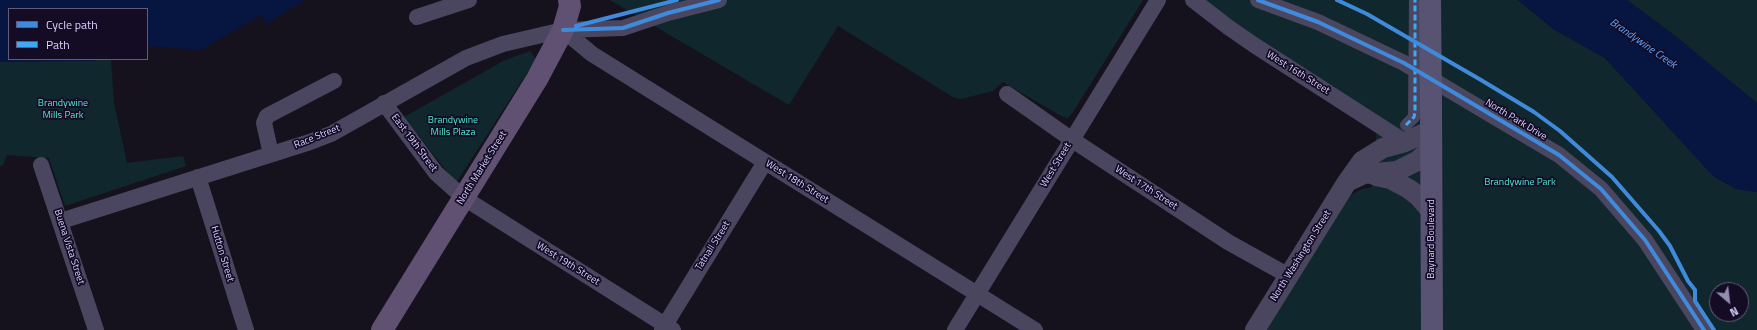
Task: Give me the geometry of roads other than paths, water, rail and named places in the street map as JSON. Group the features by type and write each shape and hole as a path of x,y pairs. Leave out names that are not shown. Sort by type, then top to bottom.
{"main road":[{"name":"North Market Street","path":"388,328 464,198 538,79 563,30 570,6 569,0"},
{"path":"1420,128 1430,0"},
{"name":"Baynard Boulevard","path":"1420,128 1432,212 1432,330"}],"street":[{"path":"417,17 469,0"},
{"name":"Race Street","path":"61,222 331,134 466,58 503,44 563,30 623,28 668,13 719,0"},
{"name":"West Street","path":"955,330 1071,139 1158,0"},
{"name":"West 16th Street","path":"1193,0 1254,45 1420,128"},
{"name":"North Park Drive","path":"1258,0 1318,22 1404,63 1559,155 1601,189 1645,240 1704,330"},
{"path":"1356,178 1397,172 1417,161 1420,128 1415,0"},
{"name":"West 18th Street","path":"563,30 592,54 1035,330"},
{"path":"271,154 264,124 267,116 334,82"},
{"name":"West 17th Street","path":"1007,94 1071,139 1228,242 1289,276"},
{"name":"East 19th Street","path":"384,103 436,173 464,198"},
{"name":"North Washington Street","path":"1255,330 1289,276 1356,178 1362,161 1373,153 1420,128"},
{"name":"Tatnall Street","path":"666,328 765,162"},
{"name":"Buena Vista Street","path":"41,165 96,330"},
{"name":"Hutton Street","path":"198,177 246,330"},
{"path":"1356,178 1390,179 1400,183 1418,196 1432,212"},
{"name":"West 19th Street","path":"464,198 666,328"}],"water":[{"path":"0,0 305,0 266,24 261,15 201,50 148,46 148,8 8,8 8,60 96,60 0,62"},
{"name":"Brandywine Creek","path":"1518,0 1627,0 1674,35 1757,103 1757,192 1736,189 1713,176 1605,58 1553,29"}],"park label":[{"name":"Brandywine Mills Park","path":"63,110"},
{"name":"Brandywine Mills Plaza","path":"453,126"},
{"name":"Brandywine Park","path":"1520,183"}]}
